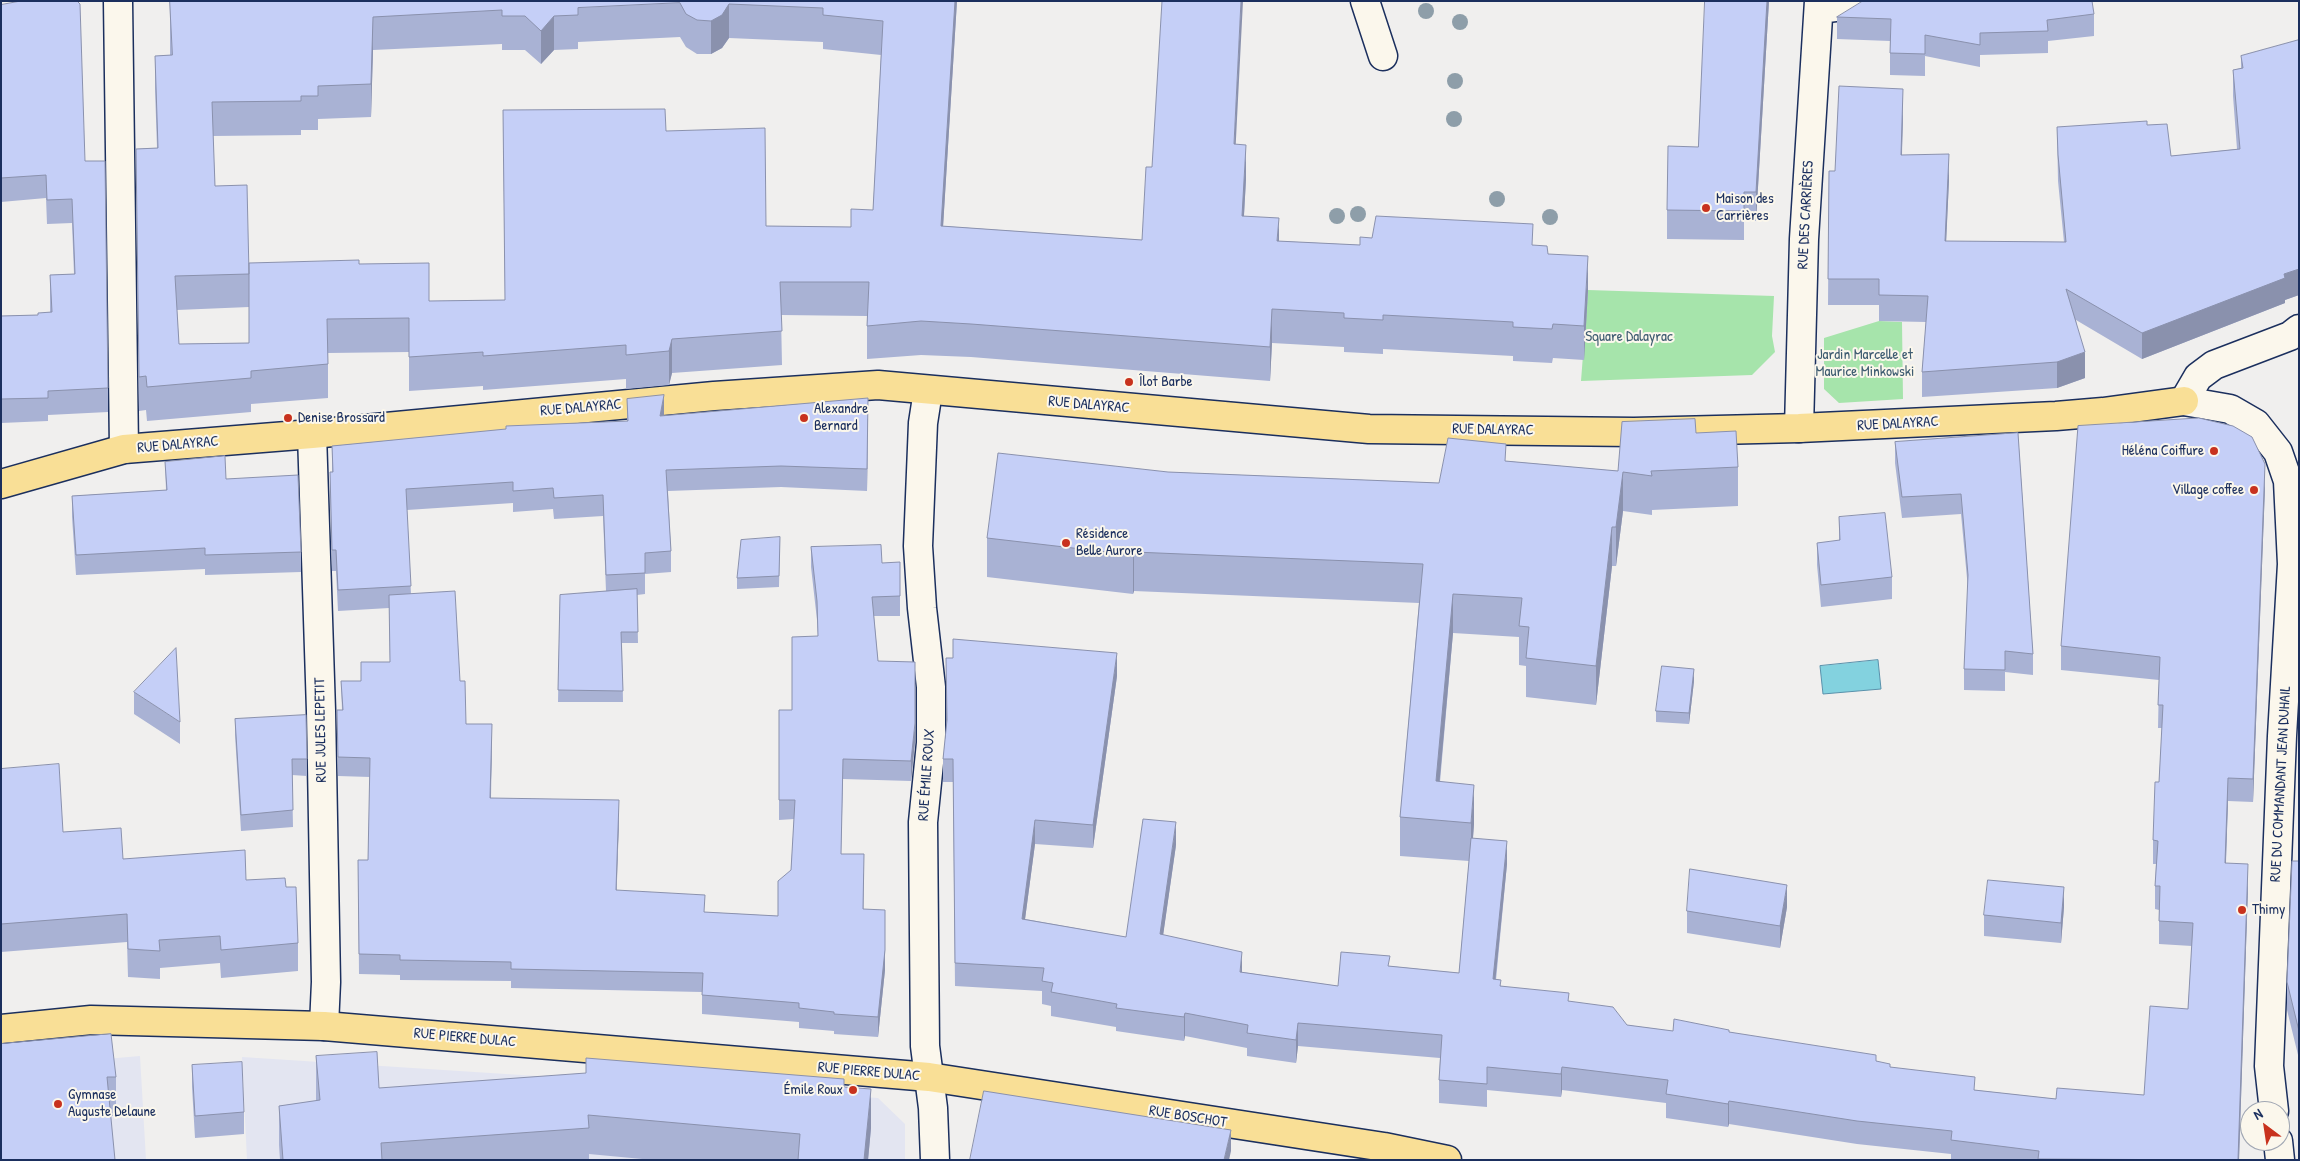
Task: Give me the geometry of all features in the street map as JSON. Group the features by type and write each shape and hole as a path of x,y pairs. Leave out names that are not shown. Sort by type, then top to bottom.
{"main road":[{"name":"RUE DALAYRAC","path":"1,484 124,449 312,434 714,396 878,385 1369,429 1634,432 1799,428 2056,416 2184,401"},
{"name":"RUE PIERRE DULAC","path":"1,1029 91,1020 324,1026 929,1077"},
{"name":"RUE BOSCHOT","path":"929,1077 1384,1147 1447,1160"}],"street":[{"path":"118,1 124,449"},
{"path":"1365,1 1383,56"},
{"path":"1819,5 1851,5 1857,1"},
{"name":"RUE DES CARRIÈRES","path":"1799,428 1804,239 1819,5"},
{"path":"2184,401 2198,377 2214,365 2290,336 2299,329"},
{"name":"RUE ÉMILE ROUX","path":"928,390 922,424 918,546 922,608 931,687 931,743 923,822 925,1046 933,1108 936,1160"},
{"name":"RUE DU COMMANDANT JEAN DUHAIL","path":"2184,401 2230,410 2256,424 2266,434 2278,452 2288,481 2295,564 2290,736 2269,1066 2273,1101"},
{"name":"RUE JULES LEPETIT","path":"312,434 321,711 326,982 324,1026"}],"shaded area":[{"name":"Gymnase Auguste Delaune","path":"140,1056 146,1160 1,1160 1,1068"},
{"path":"242,1057 878,1098 905,1124 905,1160 247,1160"}],"green space":[{"name":"Square Dalayrac","path":"1588,290 1774,296 1772,336 1775,352 1752,375 1581,381"},
{"name":"Jardin Marcelle et Maurice Minkowski","path":"1879,321 1902,322 1903,399 1839,403 1824,389 1824,338"}],"water":[{"path":"1878,660 1881,689 1823,694 1820,666"}],"building":[{"path":"21,1 77,1 80,4 85,161 105,161 108,388 48,391 48,398 1,399 1,316 38,315 38,313 52,312 50,275 75,274 72,199 47,200 46,175 1,178 1,5"},
{"path":"170,1 955,1 941,226 1142,240 1146,167 1152,167 1162,1 1241,1 1234,144 1246,145 1242,216 1279,218 1277,241 1360,245 1360,237 1372,238 1376,216 1533,224 1532,245 1547,246 1548,254 1588,256 1584,326 1553,324 1552,329 1513,327 1513,322 1383,315 1383,320 1344,318 1344,313 1272,309 1270,347 921,321 867,326 869,282 780,282 782,331 672,339 669,351 626,355 626,345 483,356 483,352 409,357 409,318 327,319 328,364 251,371 251,378 147,387 146,376 139,377 136,149 158,148 155,56 172,55","holes":["680,3 686,14 697,20 711,21 722,15 729,4 823,8 823,15 883,21 873,210 851,209 851,227 766,226 765,128 666,131 665,109 503,110 505,300 429,301 429,263 359,264 359,260 249,263 249,274 247,185 215,186 212,102 301,101 301,96 318,96 318,86 371,84 373,17 502,10 502,16 525,16 541,31 554,16 578,15 578,8","249,274 249,343 179,344 175,276"]},
{"path":"1705,1 1767,1 1756,192 1744,192 1744,211 1667,210 1668,146 1698,147"},
{"path":"1863,1 2092,1 2094,14 2047,20 2048,31 1980,33 1980,45 1925,35 1925,54 1890,53 1891,19 1837,17"},
{"path":"2299,40 2299,269 2284,274 2285,278 2142,333 2066,289 2085,352 2057,362 1922,372 1928,296 1879,295 1879,279 1828,279 1829,171 1835,171 1839,86 1903,89 1901,155 1949,154 1945,241 2066,242 2057,127 2147,121 2147,125 2167,124 2171,156 2240,149 2233,70 2243,68 2241,56"},
{"path":"664,395 660,416 868,398 867,469 781,466 666,470 671,551 645,553 645,573 606,575 603,495 554,498 553,488 513,491 513,482 406,489 411,586 338,590 336,550 332,550 330,472 333,472 332,446 506,429 506,426 628,421 627,399"},
{"path":"2199,418 2233,426 2252,437 2265,464 2253,779 2228,778 2225,863 2248,864 2238,1160 2038,1159 2039,1151 1951,1140 1952,1131 1857,1121 1729,1101 1728,1104 1666,1094 1668,1080 1562,1067 1561,1074 1487,1067 1487,1084 1439,1080 1442,1035 1298,1023 1296,1040 1247,1033 1248,1025 1185,1013 1184,1017 1116,1008 1117,1004 1051,992 1053,983 1042,981 1044,968 955,963 953,759 943,759 947,720 946,658 953,658 953,639 1117,653 1093,825 1035,820 1022,919 1126,937 1143,819 1176,822 1160,934 1242,952 1240,972 1338,986 1341,952 1390,956 1388,966 1459,973 1471,838 1507,841 1493,979 1501,980 1500,986 1569,993 1568,1001 1613,1007 1627,1025 1673,1031 1674,1019 1729,1030 1729,1032 1876,1055 1876,1061 1890,1064 1890,1067 1975,1077 1974,1090 2056,1099 2057,1088 2144,1095 2150,1006 2188,1009 2193,923 2159,921 2160,886 2155,886 2158,841 2153,840 2155,782 2159,782 2163,705 2158,705 2160,657 2061,646 2078,426"},
{"path":"1695,419 1696,433 1736,431 1738,467 1651,471 1652,476 1623,472 1616,527 1612,527 1596,666 1526,658 1529,627 1519,626 1522,598 1453,594 1436,781 1474,785 1471,823 1400,817 1423,564 1134,552 1133,555 987,538 998,453 1168,472 1439,483 1448,438 1506,444 1505,461 1618,471 1622,422"},
{"path":"2018,433 2033,654 2005,651 2005,670 1964,669 1968,575 1961,494 1902,497 1895,442"},
{"path":"225,456 226,479 298,475 301,552 205,555 205,548 76,555 72,496 167,490 165,462"},
{"path":"1885,513 1892,577 1821,585 1817,543 1840,540 1839,517"},
{"path":"780,537 779,576 737,578 741,540"},
{"path":"881,545 882,563 900,562 900,596 872,597 878,661 915,662 915,723 911,761 843,759 841,854 864,854 863,909 885,910 885,950 878,1017 834,1014 834,1012 799,1008 799,1003 702,995 703,973 511,969 511,962 400,960 400,955 359,954 358,860 368,860 370,758 338,757 337,710 343,710 341,681 361,681 361,662 390,662 389,595 455,591 460,681 465,681 466,724 492,724 490,798 619,800 616,890 705,895 704,912 778,916 778,881 791,870 795,800 779,800 779,710 792,710 792,637 818,636 817,601 811,547"},
{"path":"637,589 638,632 621,632 623,691 558,690 560,595"},
{"path":"176,648 180,722 134,692"},
{"path":"1662,666 1694,669 1689,713 1656,711"},
{"path":"306,715 307,759 292,759 293,810 241,815 235,719"},
{"path":"59,764 63,832 121,828 123,859 245,850 246,880 285,878 286,887 296,887 298,943 221,950 220,936 159,940 160,951 128,949 127,914 1,924 1,769"},
{"path":"2299,852 2299,1031 2287,982 2292,861 2298,861"},
{"path":"1690,869 1787,885 1780,926 1687,911"},
{"path":"1988,880 2064,887 2061,923 1984,915"},
{"name":"Gymnase Auguste Delaune","path":"111,1034 116,1077 107,1077 115,1160 1,1160 1,1044"},
{"path":"377,1052 379,1088 586,1073 586,1058 844,1079 844,1087 871,1089 864,1160 798,1160 800,1134 588,1115 589,1128 381,1143 382,1160 283,1160 279,1106 320,1100 316,1056"},
{"path":"242,1062 244,1112 195,1116 192,1065"},
{"path":"984,1091 1231,1130 1224,1160 970,1160"}],"place":[{"name":"Maison des Carrières","path":"1706,208"},
{"name":"Îlot Barbe","path":"1129,382"},
{"name":"Denise Brossard","path":"288,418"},
{"name":"Alexandre Bernard","path":"804,418"},
{"name":"Héléna Coiffure","path":"2214,451"},
{"name":"Village coffee","path":"2254,490"},
{"name":"Résidence Belle Aurore","path":"1066,543"},
{"name":"Thimy","path":"2242,910"},
{"name":"Émile Roux","path":"853,1090"},
{"name":"Gymnase Auguste Delaune","path":"58,1104"}]}
